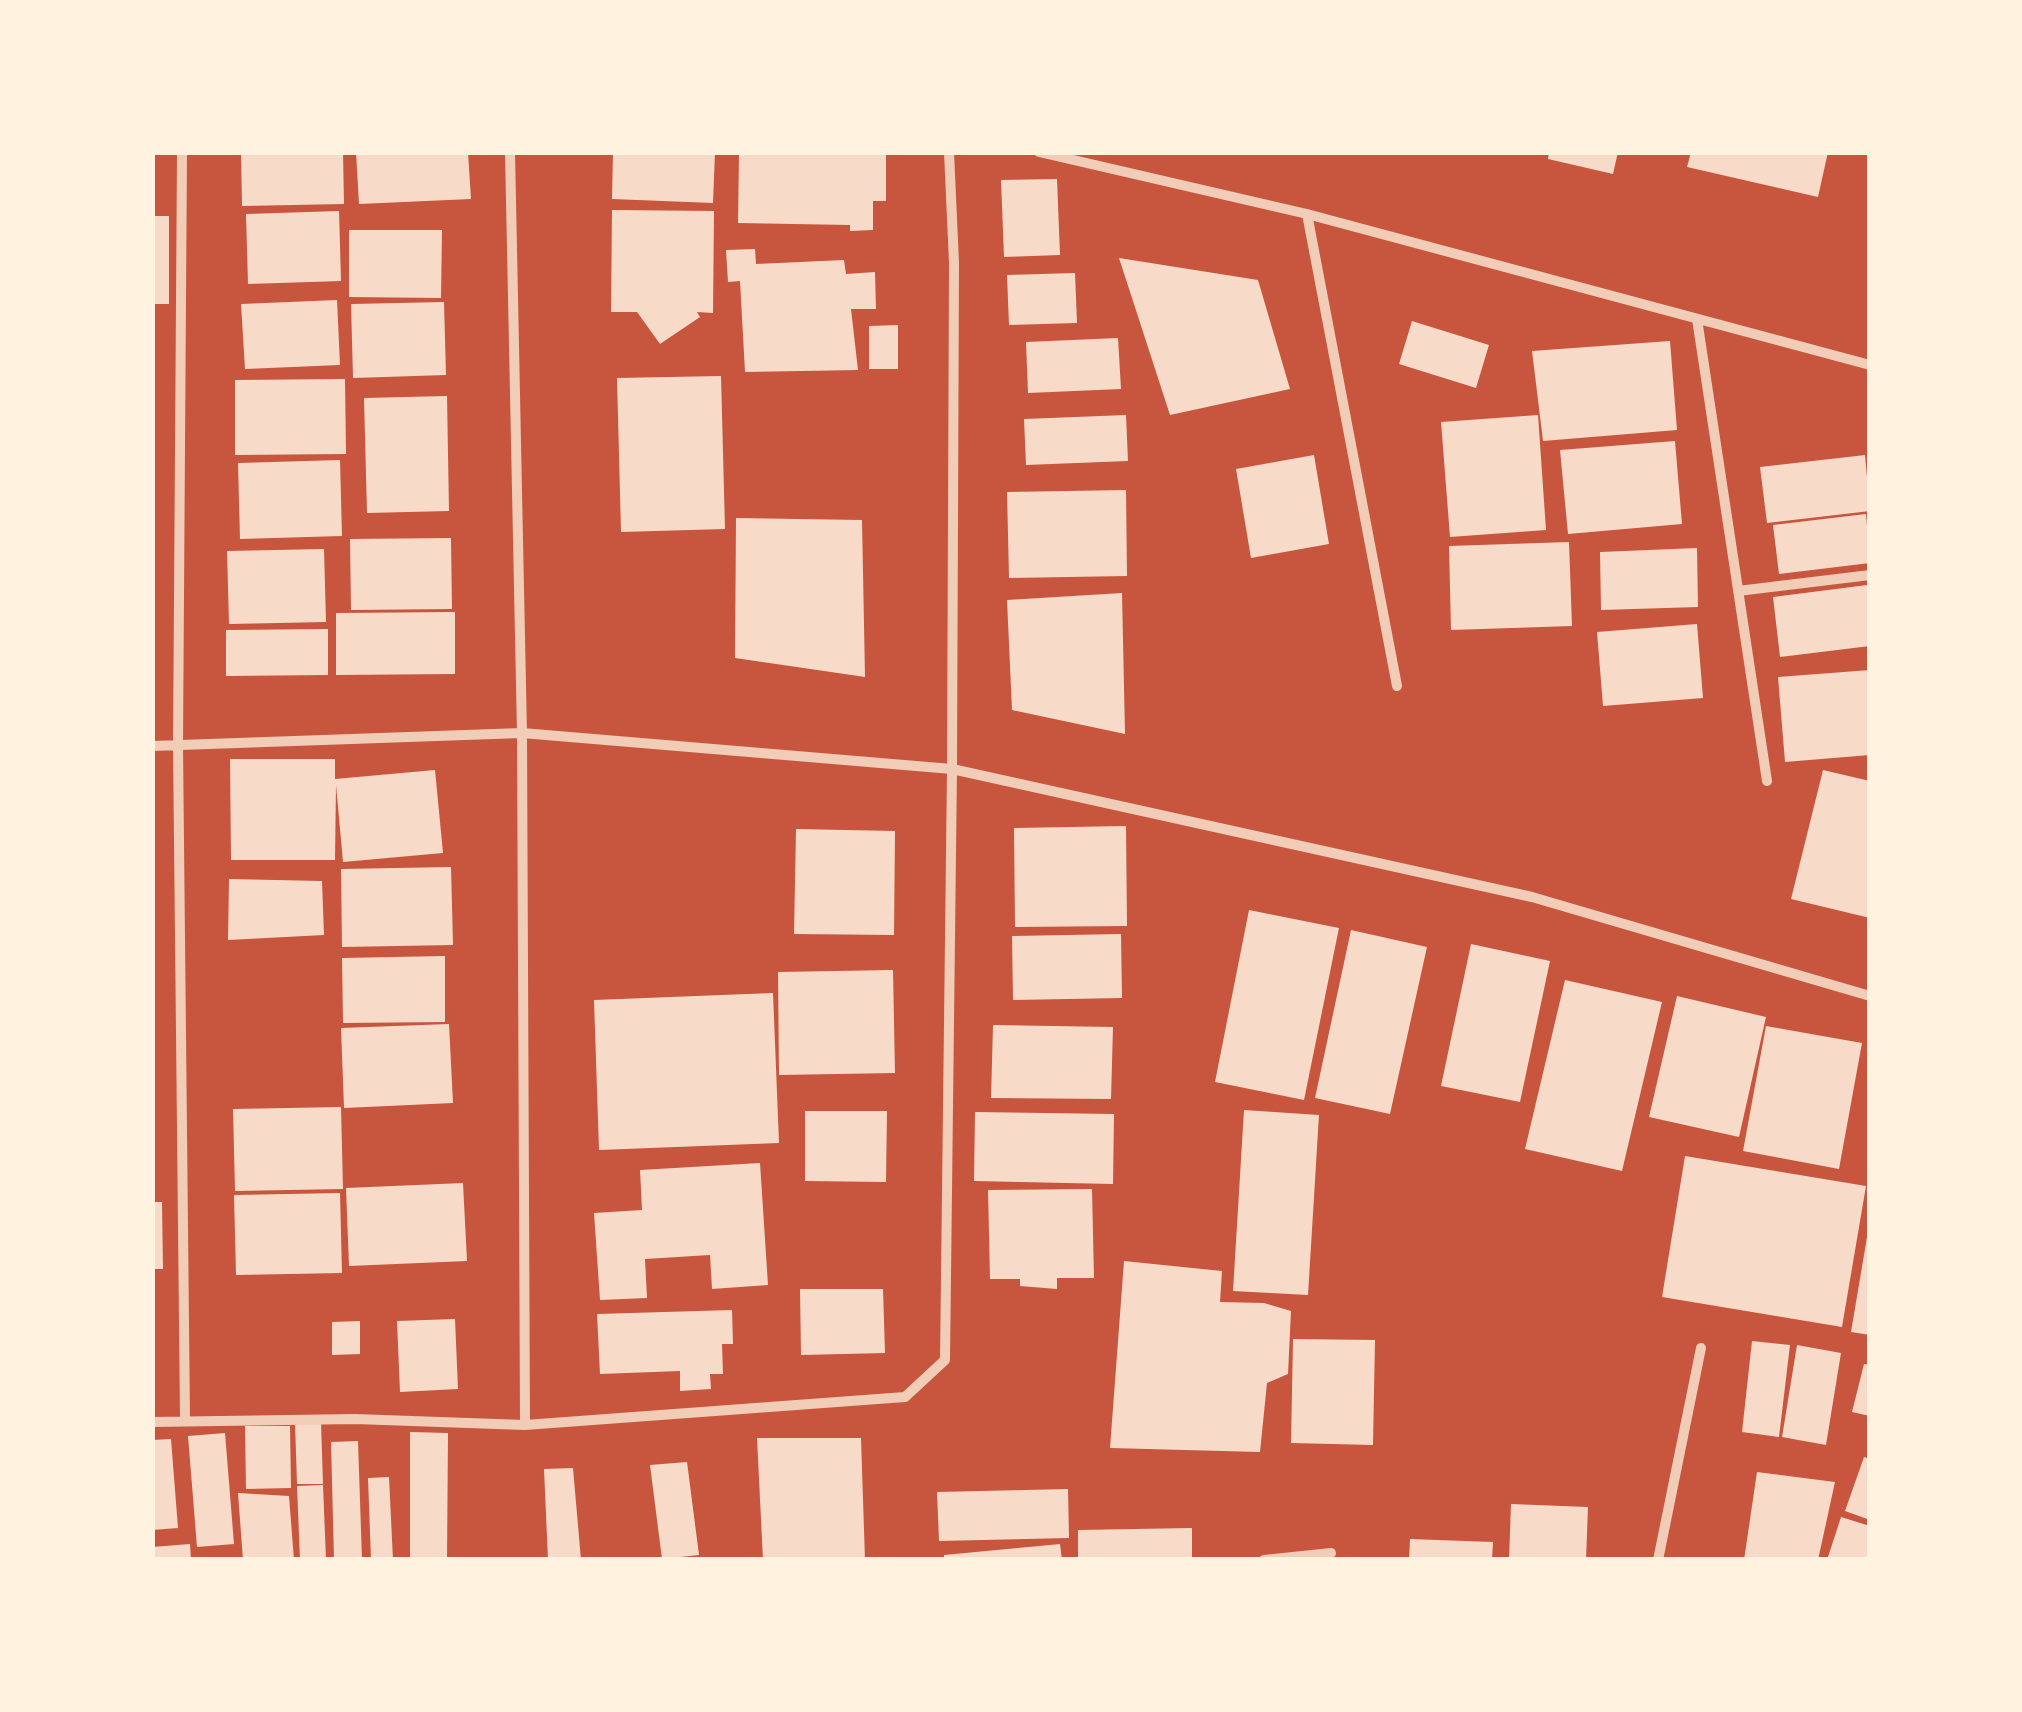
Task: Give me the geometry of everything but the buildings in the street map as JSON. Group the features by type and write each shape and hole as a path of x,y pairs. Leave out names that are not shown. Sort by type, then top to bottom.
{"street":[{"path":"182,152 178,745 186,1418"},
{"path":"510,152 522,734 525,1424"},
{"path":"152,1422 186,1418 525,1424 905,1397 945,1360 954,263 949,152"},
{"path":"1039,152 1307,214 1870,366"},
{"path":"1307,214 1397,686"},
{"path":"1697,320 1767,781"},
{"path":"1738,592 1870,575"},
{"path":"152,746 522,734 952,769 1532,896 1870,996"},
{"path":"1658,1560 1701,1348"},
{"path":"1264,1560 1331,1553"}]}
